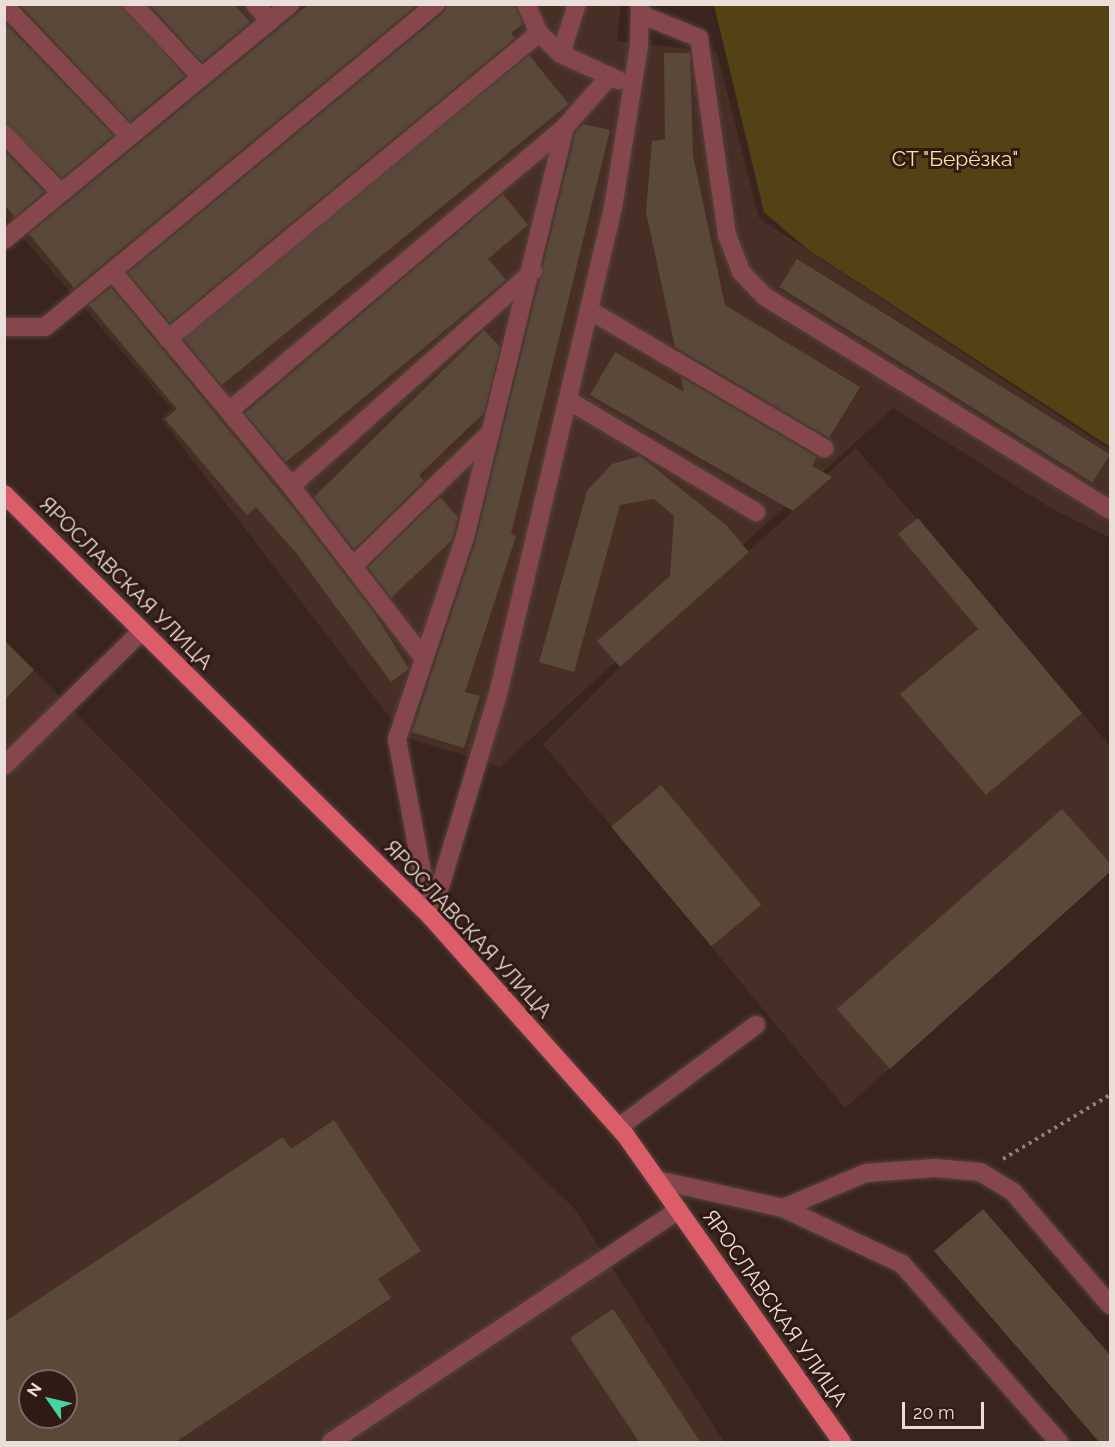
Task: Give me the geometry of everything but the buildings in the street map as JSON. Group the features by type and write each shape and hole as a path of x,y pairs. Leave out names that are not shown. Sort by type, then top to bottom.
{"main road":[{"name":"ЯРОСЛАВСКАЯ УЛИЦА","path":"4,494 431,917 619,1127 842,1443"}],"lane":[{"path":"133,4 201,78"},
{"path":"255,4 270,21"},
{"path":"4,240 290,4"},
{"path":"4,327 45,327 436,4"},
{"path":"526,4 539,33 561,54 633,86"},
{"path":"561,54 577,4"},
{"path":"4,5 129,136"},
{"path":"431,917 498,693 613,208 633,86 640,9 699,38 727,235 741,272 764,296 1110,510"},
{"path":"168,339 539,33"},
{"path":"229,411 565,127 610,76"},
{"path":"431,917 397,739 465,537 532,270 565,127"},
{"path":"4,134 60,192"},
{"path":"291,486 532,270"},
{"path":"113,272 291,486 424,659"},
{"path":"589,310 824,448"},
{"path":"568,400 756,512"},
{"path":"353,566 491,432"},
{"path":"4,766 142,631"},
{"path":"619,1127 756,1025"},
{"path":"783,1208 866,1173 935,1168 980,1172 1013,1192 1110,1305"},
{"path":"657,1180 783,1208 902,1264 1059,1443"},
{"path":"331,1443 679,1210"}],"path":[{"path":"980,1172 1110,1095"}],"shaded area":[{"path":"5,5 621,5 617,41 717,52 759,218 1110,450 1110,538 1049,507 893,408 500,767 405,737 161,419 172,409 5,217"},
{"path":"856,448 1110,746 1110,872 845,1108 543,744 620,667 831,477 827,474"},
{"path":"4,640 356,998 574,1208 724,1442 5,1442"}],"green space":[{"name":"СТ \"Берёзка\"","path":"714,5 1110,5 1110,447 807,249 764,212"}]}
